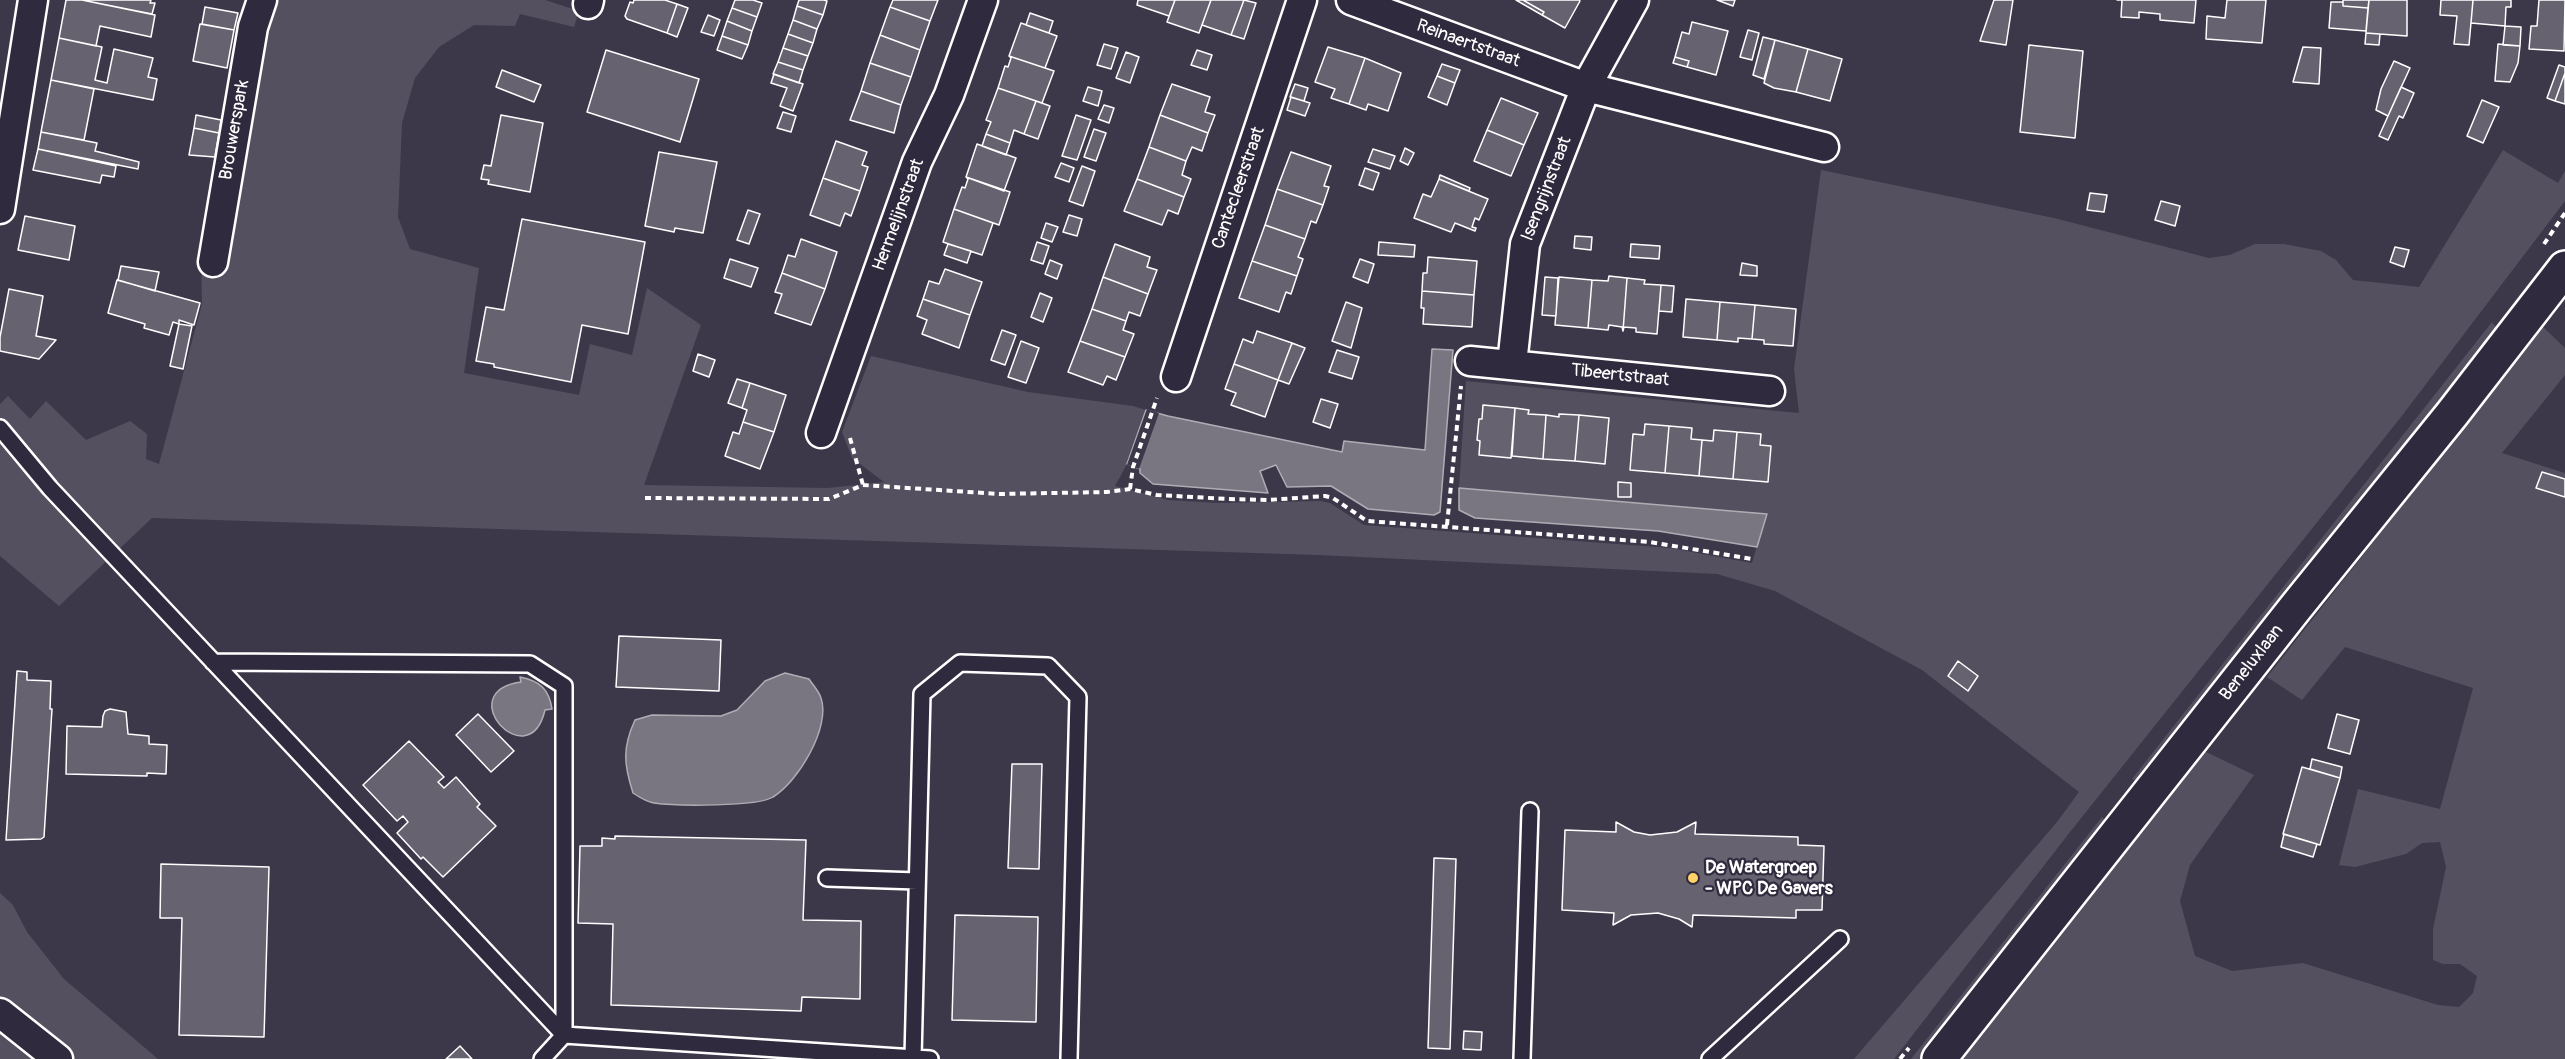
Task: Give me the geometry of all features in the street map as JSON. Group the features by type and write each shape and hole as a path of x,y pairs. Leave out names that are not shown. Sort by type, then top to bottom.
{"street":[{"path":"0,209 33,0"},
{"name":"Brouwerspark","path":"213,262 253,27 262,0"},
{"name":"Hermelijnstraat","path":"821,433 916,162 949,95 983,0"},
{"name":"Cantecleerstraat","path":"1176,377 1302,0"},
{"name":"Reinaertstraat","path":"1351,0 1586,87"},
{"name":"Isengrijnstraat","path":"1512,364 1525,244 1586,87 1634,0"},
{"path":"1586,87 1824,147"},
{"name":"Beneluxlaan","path":"1939,1059 2281,626 2452,414 2565,268"},
{"name":"Tibeertstraat","path":"1470,361 1770,392"},
{"path":"0,1013 58,1059"}],"lane":[{"path":"0,428 50,488 564,1035 930,1059"},
{"path":"213,662 530,664 564,686 564,1035 542,1059"},
{"path":"913,1058 922,694 960,663 1048,666 1078,697 1069,1059"},
{"path":"1522,1059 1530,811"},
{"path":"827,878 918,881"},
{"path":"1710,1059 1840,939"}],"path":[{"path":"1447,525 1462,367 1470,361"},
{"path":"1130,489 1133,467 1153,411"},
{"path":"645,498 829,499 863,485 999,494 1107,492 1130,489 1157,495 1227,499 1268,500 1325,496 1333,498 1367,521 1447,525 1650,542 1752,559"}],"shaded area":[{"path":"270,0 545,0 579,11 574,27 520,14 515,26 474,25 439,47 415,78 402,123 398,217 410,249 479,268 464,373 579,395 590,344 632,355 647,288 701,325 644,485 828,488 884,482 852,458 842,432 871,356 1028,392 1133,406 1146,410 1127,464 1115,486 1168,500 1218,503 1321,501 1330,503 1364,525 1670,548 1752,563 1766,514 1459,488 1466,381 1799,413 1794,369 1821,170 2054,218 2209,258 2230,255 2255,244 2284,244 2321,251 2336,260 2353,280 2419,287 2503,150 2558,183 2565,171 2565,201 2401,417 2070,832 1894,1059 1854,1059 2057,822 2079,792 1922,670 1775,591 1717,574 1318,555 152,518 59,606 0,556 0,404 8,396 30,419 46,401 86,440 130,421 147,434 146,459 159,464 202,304 201,256"},
{"path":"2492,322 2500,332 2141,784 2132,779"},
{"path":"2543,327 2565,348 2565,375 2502,453 2565,473 2565,1059 1961,1059 2204,751 2254,775 2190,865 2180,901 2195,956 2232,971 2303,963 2438,1005 2459,1007 2473,993 2477,976 2460,964 2443,964 2433,960 2433,929 2446,867 2440,842 2422,843 2406,854 2355,867 2339,865 2358,789 2440,809 2473,688 2345,647 2302,700 2267,677"},
{"path":"1432,349 1453,350 1440,512 1434,515 1368,509 1331,486 1287,487 1276,465 1260,471 1268,493 1153,484 1140,473 1140,469 1127,464 1146,410 1342,452 1344,441 1425,450"},
{"path":"1459,488 1767,514 1757,547 1658,531 1475,518 1459,510"},
{"path":"785,673 809,679 820,695 823,710 817,738 810,753 783,790 773,797 751,803 715,805 654,803 633,793 626,765 626,748 635,720 652,715 721,716 737,710 765,681"},
{"path":"520,677 533,681 546,691 552,709 545,710 536,729 525,736 512,734 500,725 493,713 493,700 501,689 521,682"},
{"path":"2102,817 2110,826 1925,1059 1911,1059"},
{"path":"0,893 13,905 27,932 64,979 158,1059 71,1059 0,1002"},
{"path":"0,1023 47,1059 0,1059"}],"pier":[{"path":"1147,409 1159,413 1139,469 1127,465"}],"building":[{"path":"66,0 82,0 155,15 151,37 100,26 96,46 59,38"},
{"path":"82,0 151,0 150,3 155,3 152,14"},
{"path":"634,0 665,0 677,4 667,33 627,19 625,16 630,2 633,3"},
{"path":"735,0 753,0 762,3 757,17 732,8"},
{"path":"799,0 827,1 823,15 797,6"},
{"path":"893,0 938,0 930,21 890,7"},
{"path":"1138,0 1175,0 1169,16 1137,5"},
{"path":"1175,0 1211,0 1199,33 1167,22"},
{"path":"1211,0 1244,0 1231,35 1202,25"},
{"path":"1244,0 1256,3 1244,39 1231,35"},
{"path":"1516,0 1523,0 1544,12 1542,15"},
{"path":"1523,0 1580,1 1565,28 1542,15 1544,12"},
{"path":"1717,0 1735,0 1733,6"},
{"path":"1994,0 2013,0 2006,45 1980,41"},
{"path":"2122,0 2196,0 2194,23 2160,20 2160,14 2139,12 2139,18 2121,17"},
{"path":"2227,0 2266,0 2262,43 2206,39 2207,16 2225,18"},
{"path":"2343,0 2369,0 2368,8 2343,6"},
{"path":"2369,0 2407,0 2407,36 2366,33"},
{"path":"2441,0 2473,0 2469,45 2454,44 2457,16 2440,15"},
{"path":"2473,0 2511,0 2511,7 2506,7 2505,26 2471,23"},
{"path":"2539,0 2565,0 2564,51 2529,49 2531,26 2537,26"},
{"path":"2331,2 2343,2 2343,6 2368,8 2366,31 2329,28"},
{"path":"677,4 688,8 677,37 667,33"},
{"path":"797,6 823,15 817,29 793,20"},
{"path":"205,7 238,13 234,30 202,24"},
{"path":"890,7 930,21 920,50 880,35"},
{"path":"732,8 757,17 752,31 727,21"},
{"path":"1030,13 1053,21 1049,33 1026,25"},
{"path":"708,15 720,20 714,36 701,32"},
{"path":"793,20 817,29 813,43 788,34"},
{"path":"727,21 752,31 748,45 722,36"},
{"path":"1692,22 1728,31 1716,75 1687,67 1689,61 1675,57 1682,32 1689,34"},
{"path":"1021,23 1057,36 1045,68 1009,56"},
{"path":"200,24 234,30 227,68 193,61"},
{"path":"2505,26 2521,27 2520,46 2503,45"},
{"path":"1748,30 1759,33 1752,60 1740,57"},
{"path":"2366,33 2380,34 2379,45 2365,44"},
{"path":"788,34 813,43 808,56 783,48"},
{"path":"880,35 920,50 911,77 870,63"},
{"path":"722,36 748,45 742,59 717,50"},
{"path":"1763,37 1775,40 1764,79 1753,75"},
{"path":"59,38 102,47 95,80 107,83 114,49 153,58 148,77 157,79 153,100 51,80"},
{"path":"1775,40 1808,49 1796,92 1774,88 1764,83"},
{"path":"1104,44 1118,48 1111,69 1097,65"},
{"path":"2498,44 2520,46 2518,63 2510,82 2495,81"},
{"path":"2029,45 2083,51 2075,138 2020,132"},
{"path":"1328,47 1365,58 1349,104 1331,98 1335,89 1315,82"},
{"path":"2303,47 2321,48 2319,84 2293,82"},
{"path":"783,48 808,56 803,70 778,62"},
{"path":"1808,49 1842,59 1830,101 1796,92"},
{"path":"606,50 699,79 680,142 587,112"},
{"path":"1197,50 1212,55 1207,70 1191,65"},
{"path":"1126,52 1139,57 1130,83 1116,78"},
{"path":"1009,56 1054,71 1042,103 998,88 1005,66 1008,67 1011,58"},
{"path":"1675,57 1689,61 1687,67 1673,63"},
{"path":"1365,58 1401,73 1388,111 1368,104 1366,110 1349,104"},
{"path":"2394,61 2410,68 2388,116 2376,110 2381,89"},
{"path":"778,62 803,70 799,83 773,74"},
{"path":"870,63 911,77 901,105 861,91"},
{"path":"1442,64 1460,70 1455,83 1437,76"},
{"path":"2559,65 2565,67 2565,73 2555,101 2547,98"},
{"path":"502,70 541,85 534,102 496,87"},
{"path":"2565,73 2565,104 2555,101"},
{"path":"774,74 803,84 793,111 780,106 787,88 771,83"},
{"path":"1437,76 1455,83 1447,105 1428,97"},
{"path":"51,80 94,89 84,140 41,132"},
{"path":"1172,84 1210,97 1205,112 1215,115 1208,133 1160,115"},
{"path":"1295,84 1308,88 1304,101 1290,97"},
{"path":"1088,87 1102,91 1098,106 1083,101"},
{"path":"2401,87 2414,93 2403,118 2399,116 2388,140 2379,136"},
{"path":"998,88 1036,101 1024,134 1014,130 1010,143 986,134 991,122 986,120"},
{"path":"861,91 901,105 894,133 850,120"},
{"path":"1291,97 1310,103 1305,116 1287,110"},
{"path":"1501,98 1538,113 1524,145 1487,130"},
{"path":"2482,100 2499,107 2483,143 2467,136"},
{"path":"1036,101 1050,106 1038,139 1024,134"},
{"path":"1104,105 1114,108 1109,123 1098,119"},
{"path":"783,112 796,116 791,132 777,128"},
{"path":"196,115 221,120 219,133 194,128"},
{"path":"501,115 543,123 530,192 488,184 489,180 481,179 484,165 491,166"},
{"path":"1076,115 1091,120 1077,160 1062,156"},
{"path":"1160,115 1208,133 1202,151 1192,147 1186,161 1149,147"},
{"path":"194,128 219,133 215,157 189,155"},
{"path":"1094,129 1106,133 1096,161 1084,157"},
{"path":"1487,130 1524,145 1511,176 1474,161"},
{"path":"41,132 97,143 95,151 139,162 138,169 38,149"},
{"path":"986,134 1010,143 1006,155 982,146"},
{"path":"836,141 867,152 862,165 868,167 860,191 823,178"},
{"path":"977,144 1016,158 1004,191 966,177"},
{"path":"1149,147 1186,161 1182,175 1191,179 1184,197 1137,179"},
{"path":"1405,148 1414,153 1408,165 1400,161"},
{"path":"38,149 116,166 114,177 102,175 100,183 33,170"},
{"path":"1373,149 1395,156 1390,169 1368,162"},
{"path":"659,152 717,162 703,233 675,228 674,232 645,226"},
{"path":"1291,152 1331,166 1324,186 1329,187 1323,205 1277,189"},
{"path":"1061,163 1074,168 1069,182 1055,177"},
{"path":"1082,166 1095,171 1083,206 1069,201"},
{"path":"1365,168 1379,173 1373,190 1359,185"},
{"path":"1440,175 1470,188 1469,191 1439,179"},
{"path":"966,177 1010,192 999,225 954,209 962,187 965,188 968,179"},
{"path":"823,178 860,191 851,216 845,213 840,226 810,215"},
{"path":"1137,179 1184,197 1178,214 1168,210 1162,225 1124,211"},
{"path":"1439,179 1488,199 1479,220 1475,218 1472,227 1476,228 1475,231 1455,223 1451,232 1414,218 1423,194 1431,197"},
{"path":"1277,189 1323,205 1316,223 1311,221 1305,239 1265,225"},
{"path":"2090,193 2107,195 2104,212 2087,210"},
{"path":"2161,201 2180,206 2175,226 2155,220"},
{"path":"954,209 993,223 982,255 943,242"},
{"path":"748,210 760,214 749,244 737,240"},
{"path":"1069,215 1082,219 1077,236 1063,232"},
{"path":"25,216 75,226 69,260 18,250"},
{"path":"522,219 645,242 628,334 582,325 571,382 494,367 494,364 476,361 486,307 504,310"},
{"path":"1046,223 1058,227 1052,242 1041,238"},
{"path":"1265,225 1305,239 1298,257 1303,259 1297,276 1252,261"},
{"path":"1575,236 1592,237 1591,250 1574,248"},
{"path":"801,239 837,252 825,289 782,273 788,255 795,257"},
{"path":"1037,242 1049,246 1043,264 1031,260"},
{"path":"1379,242 1415,245 1414,257 1378,255"},
{"path":"948,244 971,251 967,263 944,255"},
{"path":"1115,244 1150,257 1147,267 1157,270 1148,294 1103,277"},
{"path":"1631,244 1660,246 1659,259 1630,257"},
{"path":"2395,247 2409,250 2404,267 2390,262"},
{"path":"1428,257 1477,261 1474,295 1422,291 1423,273 1427,273"},
{"path":"730,259 758,268 751,287 724,278"},
{"path":"1360,259 1374,264 1368,283 1353,277"},
{"path":"1050,260 1062,265 1057,279 1045,274"},
{"path":"1252,261 1297,276 1291,294 1286,292 1279,312 1239,298"},
{"path":"1742,263 1757,266 1757,276 1740,275"},
{"path":"121,266 159,272 155,291 118,280"},
{"path":"945,269 982,282 970,315 923,299 929,281 939,284"},
{"path":"782,273 825,289 811,325 775,313 782,294 775,292"},
{"path":"1609,276 1627,278 1623,331 1622,327 1609,325 1608,330 1588,328 1592,280 1608,281"},
{"path":"1103,277 1148,294 1140,316 1129,312 1126,321 1092,309"},
{"path":"1545,277 1558,278 1556,316 1542,315"},
{"path":"1559,277 1592,280 1588,328 1555,325"},
{"path":"1627,278 1645,280 1644,284 1661,285 1657,334 1636,332 1636,328 1624,327 1623,331"},
{"path":"117,280 200,303 194,325 179,320 179,324 173,322 169,335 144,328 145,324 108,313"},
{"path":"1661,285 1674,286 1672,312 1659,311"},
{"path":"9,289 43,296 36,336 56,340 39,359 0,351 0,337"},
{"path":"1422,291 1474,295 1472,327 1423,324"},
{"path":"1040,293 1052,298 1043,322 1031,317"},
{"path":"923,299 970,315 959,348 922,334 927,320 917,316"},
{"path":"1686,299 1720,302 1717,340 1683,337"},
{"path":"1346,302 1362,308 1351,348 1332,341"},
{"path":"1720,302 1755,305 1752,339 1738,338 1738,342 1717,340"},
{"path":"1755,305 1796,309 1793,346 1764,344 1764,340 1752,339"},
{"path":"1092,309 1126,321 1123,330 1134,334 1125,357 1080,341"},
{"path":"179,324 192,326 183,369 170,366"},
{"path":"1002,330 1016,335 1005,365 991,360"},
{"path":"1257,331 1292,343 1278,380 1234,364 1243,339 1253,343"},
{"path":"1021,341 1039,348 1026,383 1008,377"},
{"path":"1080,341 1125,357 1116,380 1107,376 1103,385 1068,372"},
{"path":"1292,343 1305,348 1289,384 1278,380"},
{"path":"1337,350 1359,357 1352,379 1329,372"},
{"path":"698,354 715,360 709,377 693,371"},
{"path":"1234,364 1278,380 1265,417 1231,405 1236,393 1225,389"},
{"path":"737,379 750,383 742,408 728,403"},
{"path":"750,383 786,395 774,432 743,422 747,410 742,408"},
{"path":"1321,399 1338,404 1330,428 1313,422"},
{"path":"1483,405 1515,408 1511,458 1479,455 1480,441 1477,440"},
{"path":"1515,408 1529,410 1528,414 1546,415 1543,459 1512,456"},
{"path":"1559,414 1579,415 1575,461 1543,459 1546,415 1559,417"},
{"path":"1579,415 1609,418 1605,464 1575,461"},
{"path":"743,422 774,432 760,469 725,456 733,432 739,434"},
{"path":"1645,424 1669,426 1665,473 1630,470 1633,434 1644,435"},
{"path":"1669,426 1692,428 1691,439 1702,440 1699,476 1665,473"},
{"path":"1714,430 1737,432 1733,479 1699,476 1702,440 1713,441"},
{"path":"1737,432 1761,434 1760,445 1771,446 1768,482 1733,479"},
{"path":"2542,472 2565,479 2565,497 2536,488"},
{"path":"1618,482 1631,483 1631,497 1618,497"},
{"path":"619,636 721,640 719,691 616,687"},
{"path":"1958,661 1978,676 1968,691 1948,676"},
{"path":"17,671 27,672 27,680 51,681 50,709 52,709 44,837 41,839 6,840"},
{"path":"110,709 126,712 128,734 149,736 149,744 167,745 166,774 147,773 147,776 66,774 67,726 102,727 105,711"},
{"path":"478,714 514,751 491,772 456,735"},
{"path":"2337,714 2359,720 2350,754 2328,748"},
{"path":"409,741 444,777 438,782 444,788 456,777 480,804 477,807 496,826 443,877 423,857 421,859 397,833 408,822 403,816 397,821 363,785"},
{"path":"2312,759 2342,767 2340,778 2310,769"},
{"path":"1012,764 1042,764 1039,869 1008,868"},
{"path":"2302,767 2340,778 2320,845 2283,834"},
{"name":"De Watergroep - WPC De Gavers","path":"1616,822 1634,832 1650,835 1677,832 1696,822 1695,834 1798,837 1798,845 1824,846 1822,910 1796,910 1796,918 1693,915 1692,927 1679,919 1658,913 1631,915 1613,925 1614,913 1562,910 1565,830 1616,832"},
{"path":"2284,834 2317,844 2313,857 2281,847"},
{"path":"615,836 806,840 803,920 861,921 860,999 802,997 801,1011 611,1005 613,924 578,923 580,846 602,846 602,838 615,839"},
{"path":"1434,858 1456,859 1450,1049 1428,1048"},
{"path":"161,864 269,867 264,1037 179,1035 182,918 160,918"},
{"path":"955,915 1038,917 1036,1022 952,1020"},
{"path":"1464,1031 1482,1032 1481,1050 1463,1049"},
{"path":"460,1046 472,1059 446,1059"}],"place":[{"name":"De Watergroep - WPC De Gavers","path":"1693,878"}]}
